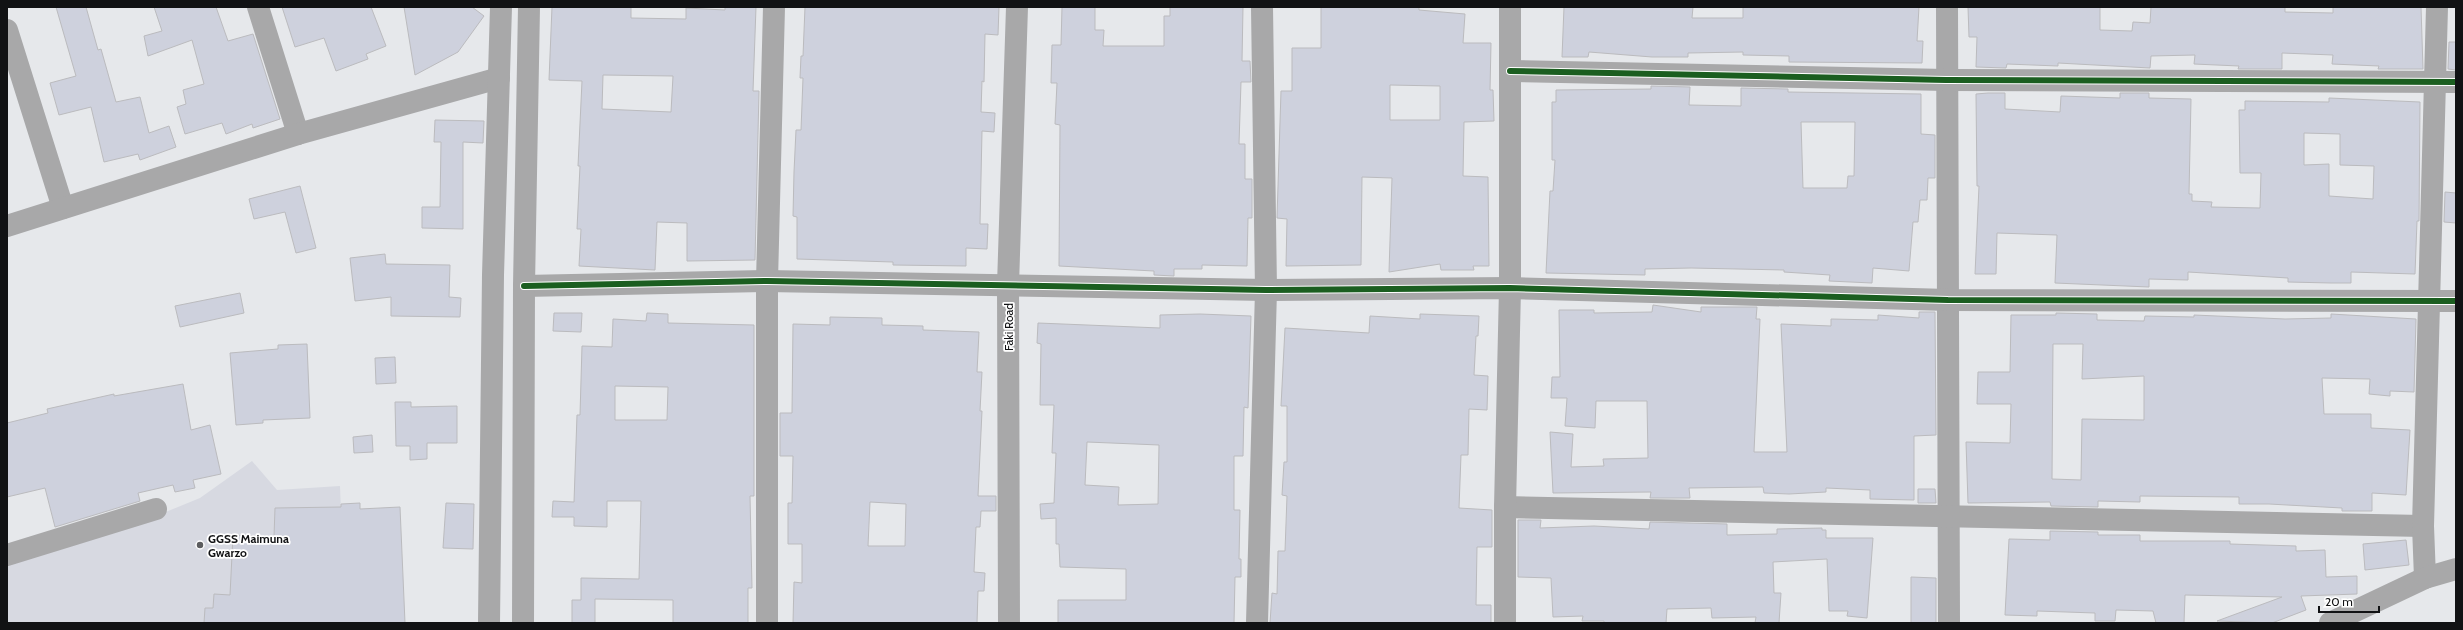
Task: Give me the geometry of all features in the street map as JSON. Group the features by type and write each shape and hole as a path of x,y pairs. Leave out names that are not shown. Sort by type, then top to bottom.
{"street":[{"path":"258,7 298,134"},
{"path":"489,623 493,275 501,7"},
{"path":"523,623 524,286 529,7"},
{"path":"767,623 767,280 774,7"},
{"name":"Faki Road","path":"1009,623 1008,285 1017,7"},
{"path":"1257,623 1266,290 1262,7"},
{"path":"1505,623 1505,507 1510,288 1510,7"},
{"path":"1947,7 1946,80 1949,623"},
{"path":"2425,578 2423,526 2428,301 2446,82 2437,7"},
{"path":"7,30 63,208"},
{"path":"1510,71 1946,80 2446,82"},
{"path":"7,226 298,134 499,78"},
{"path":"524,286 767,280 1266,290 1510,288 1948,300 2456,301"},
{"path":"1505,507 2423,526"},
{"path":"7,555 156,509"},
{"path":"2330,623 2425,578 2456,569"}],"shaded area":[{"name":"GGSS Maimuna Gwarzo","path":"252,461 277,490 340,486 342,539 341,623 7,623 7,550 129,527 200,498"}],"building":[{"path":"56,7 86,7 98,50 101,49 116,102 140,97 149,133 169,126 176,147 140,160 138,154 104,162 91,107 59,115 50,83 76,76"},
{"path":"154,7 216,7 228,41 253,34 280,119 253,128 252,124 226,134 222,123 185,134 177,107 186,104 183,90 204,84 192,40 148,56 144,36 162,31"},
{"path":"282,7 371,7 386,46 366,54 368,59 336,71 324,38 295,47"},
{"path":"404,7 472,7 484,16 458,52 415,75"},
{"path":"552,7 631,7 631,18 686,19 686,8 725,10 725,7 756,7 753,91 759,91 755,260 687,261 687,223 657,222 655,270 579,266 581,229 577,229 580,166 578,166 582,81 549,80","holes":["603,75 673,76 671,112 602,109"]},
{"path":"805,7 999,7 998,35 985,34 984,82 982,81 981,112 995,113 994,132 982,131 980,224 988,224 987,249 966,248 966,266 893,265 893,262 797,259 797,217 793,216 794,172 796,130 801,130 803,78 800,78 801,56 803,56"},
{"path":"1062,7 1095,7 1095,30 1104,30 1103,46 1164,46 1164,16 1170,16 1170,7 1243,7 1242,61 1250,61 1251,82 1241,82 1239,144 1245,144 1245,179 1252,179 1252,218 1248,218 1247,266 1202,265 1202,269 1174,269 1174,276 1154,275 1154,271 1059,266 1060,125 1055,124 1057,83 1051,83 1052,45 1061,45"},
{"path":"1321,7 1419,7 1419,10 1465,14 1463,43 1491,43 1490,90 1493,90 1494,121 1464,122 1463,176 1488,177 1489,266 1473,266 1474,270 1441,270 1440,264 1389,272 1392,178 1362,177 1361,265 1286,266 1287,219 1277,218 1281,91 1292,91 1292,48 1321,48","holes":["1390,85 1440,86 1440,120 1390,120"]},
{"path":"1564,7 1693,7 1692,18 1743,18 1743,7 1919,7 1917,41 1923,41 1922,63 1789,62 1789,56 1743,55 1743,52 1688,53 1688,57 1652,57 1589,52 1588,57 1562,57"},
{"path":"1968,7 2100,7 2100,30 2132,31 2133,22 2150,23 2151,7 2285,7 2285,12 2333,13 2333,7 2421,7 2423,69 2378,69 2379,66 2332,64 2333,55 2282,53 2282,69 2238,69 2239,66 2194,64 2195,55 2151,56 2150,68 2058,63 2058,66 2007,64 2006,68 1976,67 1977,37 1969,37"},
{"path":"2449,42 2456,42 2456,70 2448,69"},
{"path":"1651,86 1690,87 1689,105 1741,106 1741,88 1788,89 1788,92 1921,94 1921,134 1935,135 1935,178 1928,178 1927,200 1920,200 1918,222 1913,222 1909,271 1873,268 1872,283 1829,281 1830,275 1784,272 1784,270 1691,268 1645,269 1645,275 1546,273 1550,191 1553,191 1555,160 1552,160 1552,102 1556,102 1556,90 1651,89","holes":["1801,122 1855,122 1854,176 1848,176 1847,188 1803,188"]},
{"path":"2005,93 2005,109 2060,112 2061,96 2120,98 2120,93 2149,93 2149,98 2191,99 2189,194 2192,194 2192,201 2212,202 2211,207 2260,208 2261,173 2240,173 2239,110 2245,110 2245,101 2329,102 2329,98 2420,102 2419,221 2417,221 2415,274 2351,272 2351,283 2331,283 2288,282 2288,278 2188,272 2188,280 2149,279 2149,287 2055,283 2057,235 1997,233 1996,274 1975,274 1979,186 1977,186 1976,94","holes":["2304,133 2340,134 2340,165 2374,166 2373,199 2329,196 2329,164 2304,165"]},
{"path":"435,120 484,121 483,143 463,142 463,229 422,228 422,207 440,207 441,142 434,142"},
{"path":"300,186 316,248 296,253 285,212 254,219 249,199"},
{"path":"2445,192 2456,193 2456,223 2444,222"},
{"path":"385,254 386,264 450,265 449,297 461,298 460,317 391,316 391,297 355,301 350,258"},
{"path":"240,293 244,313 180,327 175,306"},
{"path":"1653,305 1701,312 1701,307 1757,307 1756,319 1760,319 1754,452 1787,452 1781,324 1831,326 1831,319 1878,320 1878,315 1919,318 1919,312 1935,312 1936,435 1914,436 1914,500 1870,499 1870,490 1826,488 1826,492 1789,494 1764,493 1763,487 1689,488 1690,498 1650,498 1651,492 1553,493 1550,432 1573,434 1571,467 1604,466 1603,459 1648,458 1647,401 1596,401 1595,428 1565,426 1567,398 1551,398 1552,377 1560,377 1559,310 1594,310 1594,313 1652,312"},
{"path":"554,313 582,313 581,332 553,331"},
{"path":"647,313 668,314 668,323 754,325 754,496 750,496 752,588 748,588 748,623 673,623 673,600 595,599 595,623 572,623 572,600 581,600 581,578 639,579 641,501 607,501 607,527 574,526 574,517 552,517 553,501 574,502 577,415 580,415 582,346 612,347 613,319 646,321","holes":["615,386 668,387 667,420 615,420"]},
{"path":"2056,313 2097,314 2097,320 2144,321 2145,316 2194,317 2194,315 2285,319 2331,318 2331,314 2416,319 2414,392 2390,391 2390,396 2369,394 2370,379 2322,378 2324,414 2371,414 2371,428 2410,430 2406,495 2372,493 2372,511 2342,511 2342,508 2269,504 2239,504 2239,497 2140,496 2140,502 2098,501 2098,507 2051,506 2050,502 1968,503 1966,442 2010,443 2011,404 1977,404 1978,372 2010,372 2011,315 2056,315","holes":["2053,344 2083,344 2082,379 2144,376 2144,420 2082,419 2081,480 2052,479"]},
{"path":"1200,314 1251,316 1248,408 1244,407 1243,456 1234,456 1234,510 1240,510 1239,559 1241,559 1241,577 1235,577 1234,623 1058,623 1058,600 1126,600 1126,569 1060,567 1059,544 1056,544 1056,518 1041,519 1040,504 1054,503 1056,453 1052,453 1054,405 1040,405 1041,344 1037,343 1038,323 1160,328 1160,315","holes":["1087,442 1159,445 1158,504 1118,505 1119,487 1085,485"]},
{"path":"1420,314 1479,316 1478,336 1476,336 1474,375 1488,376 1487,410 1469,409 1468,455 1461,455 1459,508 1492,510 1492,547 1477,547 1476,605 1491,605 1491,623 1270,623 1272,593 1277,594 1278,551 1285,551 1287,496 1282,495 1284,462 1287,462 1287,406 1281,406 1285,328 1369,333 1370,316 1420,319"},
{"path":"830,317 882,318 882,325 923,326 923,330 979,332 977,372 982,372 980,411 982,411 978,496 996,496 996,511 981,511 980,527 976,527 974,572 985,573 984,591 978,591 977,623 793,623 794,582 802,583 802,544 788,544 788,503 792,503 793,456 780,456 780,413 792,413 793,324 830,325","holes":["870,502 906,504 905,546 868,546"]},
{"path":"307,344 310,418 263,420 263,423 236,425 230,353 278,349 278,345"},
{"path":"395,357 396,383 376,384 375,358"},
{"path":"183,384 191,430 210,425 221,474 193,480 195,488 175,492 173,485 138,493 140,501 55,527 45,488 7,497 7,423 48,413 47,409 114,394 114,396"},
{"path":"395,402 411,402 411,407 457,406 457,443 427,443 427,459 410,460 410,446 396,446"},
{"path":"372,435 373,452 354,453 353,437"},
{"path":"1918,489 1935,489 1936,503 1918,503"},
{"path":"360,503 360,509 400,507 405,623 204,623 205,608 213,608 214,594 230,595 233,535 274,537 275,508 341,507 341,504"},
{"path":"446,503 474,504 473,549 443,548"},
{"path":"1518,520 1541,520 1540,528 1594,526 1649,529 1650,522 1727,524 1727,535 1777,534 1777,529 1822,528 1822,530 1826,530 1826,538 1873,538 1867,618 1847,616 1848,611 1829,611 1827,559 1773,562 1774,593 1781,593 1779,623 1755,623 1756,617 1712,618 1711,608 1667,609 1666,623 1604,623 1604,621 1582,621 1583,616 1553,617 1551,578 1518,577"},
{"path":"2050,531 2098,532 2098,535 2140,535 2140,541 2230,541 2230,544 2296,546 2296,551 2325,550 2326,577 2357,576 2357,594 2301,596 2306,610 2272,623 2217,621 2282,597 2185,595 2184,623 2156,623 2153,611 2116,610 2115,621 2095,621 2095,613 2037,611 2037,616 2005,615 2009,539 2050,540"},
{"path":"2406,540 2409,565 2365,570 2363,544"},
{"path":"1911,577 1936,578 1936,623 1911,623"}],"cycle path":[{"path":"1510,71 1946,80 2456,82"},
{"path":"524,286 767,281 1266,290 1510,288 1948,300 2456,301"}],"place":[{"name":"GGSS Maimuna Gwarzo","path":"200,545"}]}
